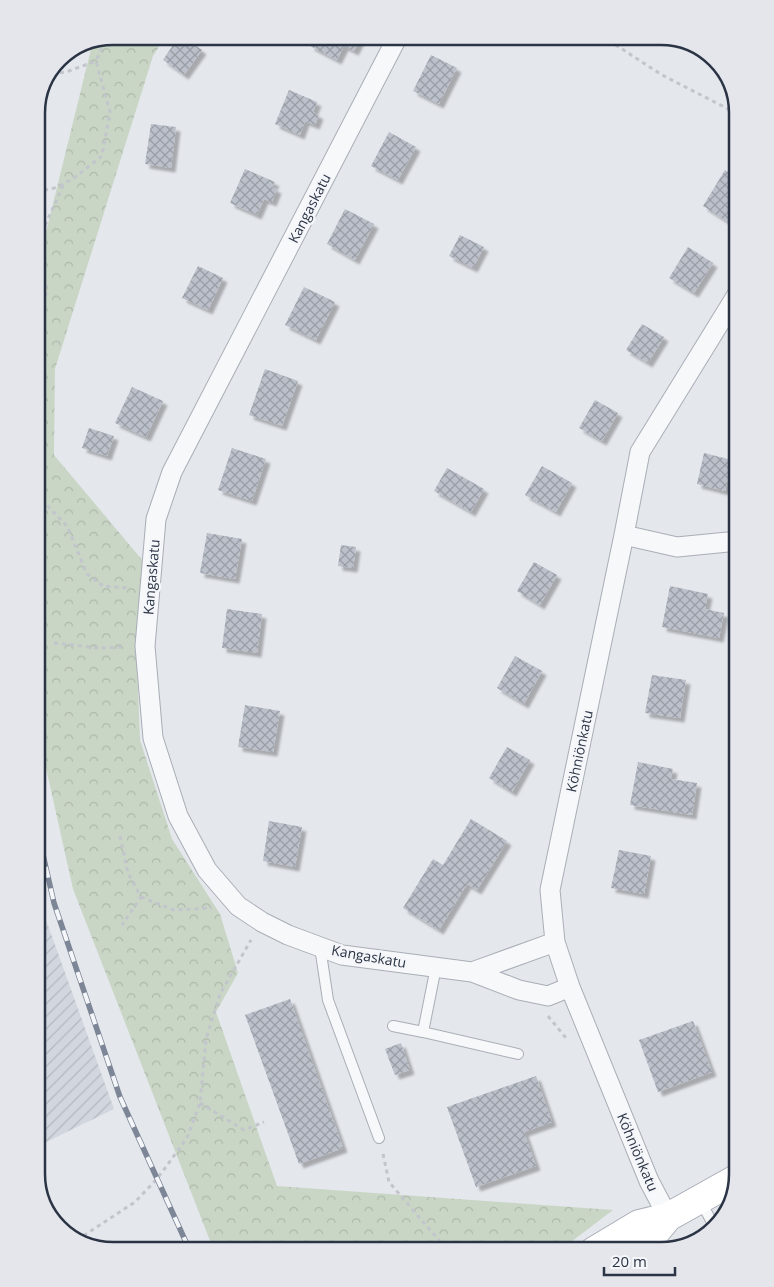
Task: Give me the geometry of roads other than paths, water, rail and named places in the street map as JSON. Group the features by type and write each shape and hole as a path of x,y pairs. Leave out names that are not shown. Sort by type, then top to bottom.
{"street":[{"name":"Kangaskatu","path":"393,45 172,472 156,519 145,646 153,738 178,816 207,870 238,906 262,922 288,935 342,955 472,972 519,990 548,996 570,987"},
{"name":"Köhniönkatu","path":"668,1217 649,1181 570,987 555,942 550,890 640,452 729,308"},
{"path":"624,535 677,547 729,542"},
{"name":"Kangaskatu","path":"472,972 555,942"},
{"path":"609,1242 639,1224 668,1217 728,1184"},
{"path":"647,1242 668,1217"}],"lane":[{"path":"320,947 328,1000 379,1138"},
{"path":"423,1032 436,967"},
{"path":"393,1026 518,1054"},
{"path":"700,1200 711,1220"}],"railway":[{"path":"45,864 54,903 120,1097 186,1242"}]}
